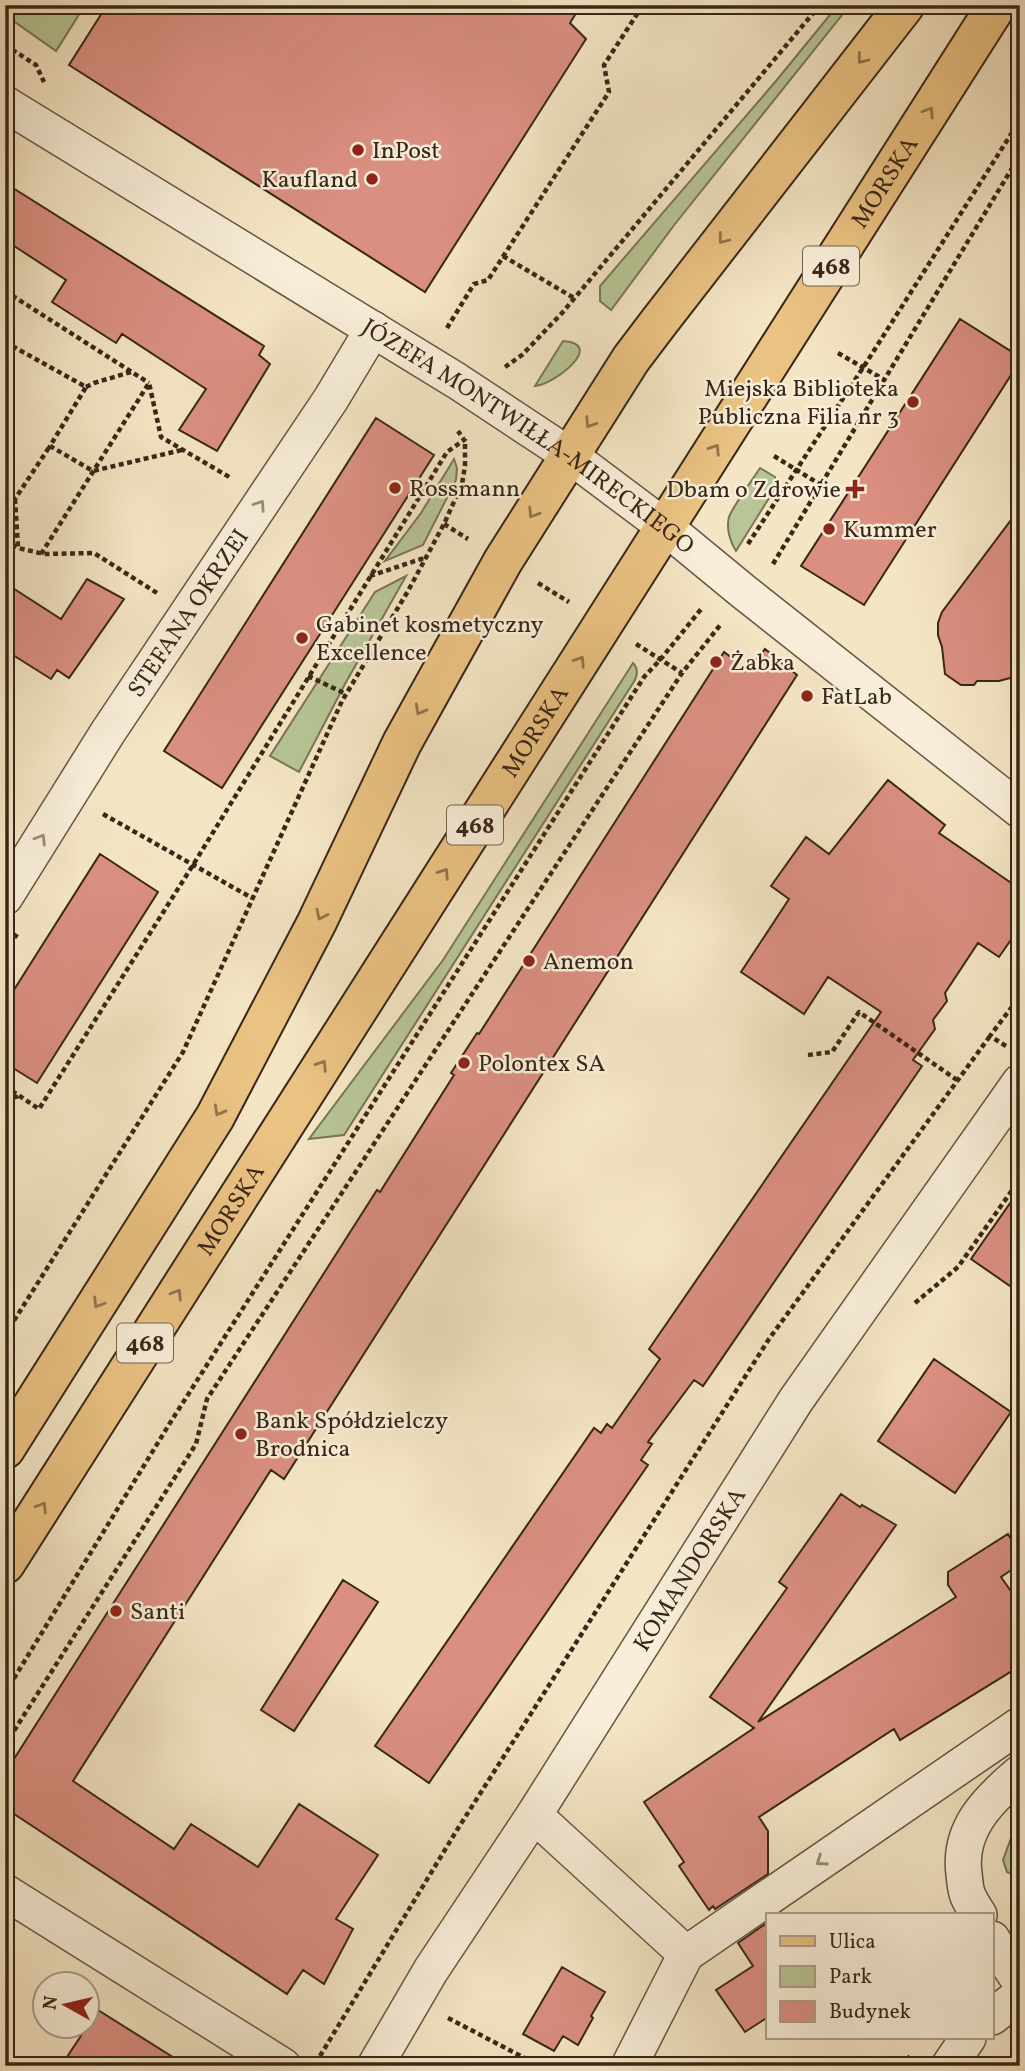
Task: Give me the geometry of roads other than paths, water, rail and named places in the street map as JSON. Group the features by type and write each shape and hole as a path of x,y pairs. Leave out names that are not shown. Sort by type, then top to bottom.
{"main road":[{"name":"468","path":"5,1449 215,1117 317,922 402,743 503,561 569,455 631,359 905,5"},
{"name":"MORSKA","path":"5,1564 997,5"}],"street":[{"name":"JÓZEFA MONTWIŁŁA-MIRECKIEGO","path":"5,104 373,329 569,455 665,527 1020,810"},
{"name":"STEFANA OKRZEI","path":"5,897 108,732 331,399 373,329"},
{"name":"KOMANDORSKA","path":"375,2066 431,1970 534,1815 796,1400 1020,1082"},
{"path":"629,2066 686,1954 1020,1725"},
{"path":"978,1913 966,1893 962,1865 966,1841 976,1817 997,1793 1020,1773"},
{"path":"534,1815 686,1954"},
{"path":"5,1892 283,2066"},
{"path":"993,1940 1020,1982"},
{"path":"993,2016 1020,1995"},
{"path":"949,2066 967,2039"}],"place":[{"name":"InPost","path":"358,150"},
{"name":"Kaufland","path":"372,179"},
{"name":"Miejska Biblioteka Publiczna Filia nr 3","path":"913,402"},
{"name":"Rossmann","path":"395,488"},
{"name":"Dbam o Zdrowie","path":"855,489"},
{"name":"Kummer","path":"829,529"},
{"name":"Gabinet kosmetyczny Excellence","path":"302,638"},
{"name":"Żabka","path":"716,662"},
{"name":"FatLab","path":"807,696"},
{"name":"Anemon","path":"529,961"},
{"name":"Polontex SA","path":"464,1063"},
{"name":"Bank Spółdzielczy Brodnica","path":"241,1434"},
{"name":"Santi","path":"116,1611"}]}
